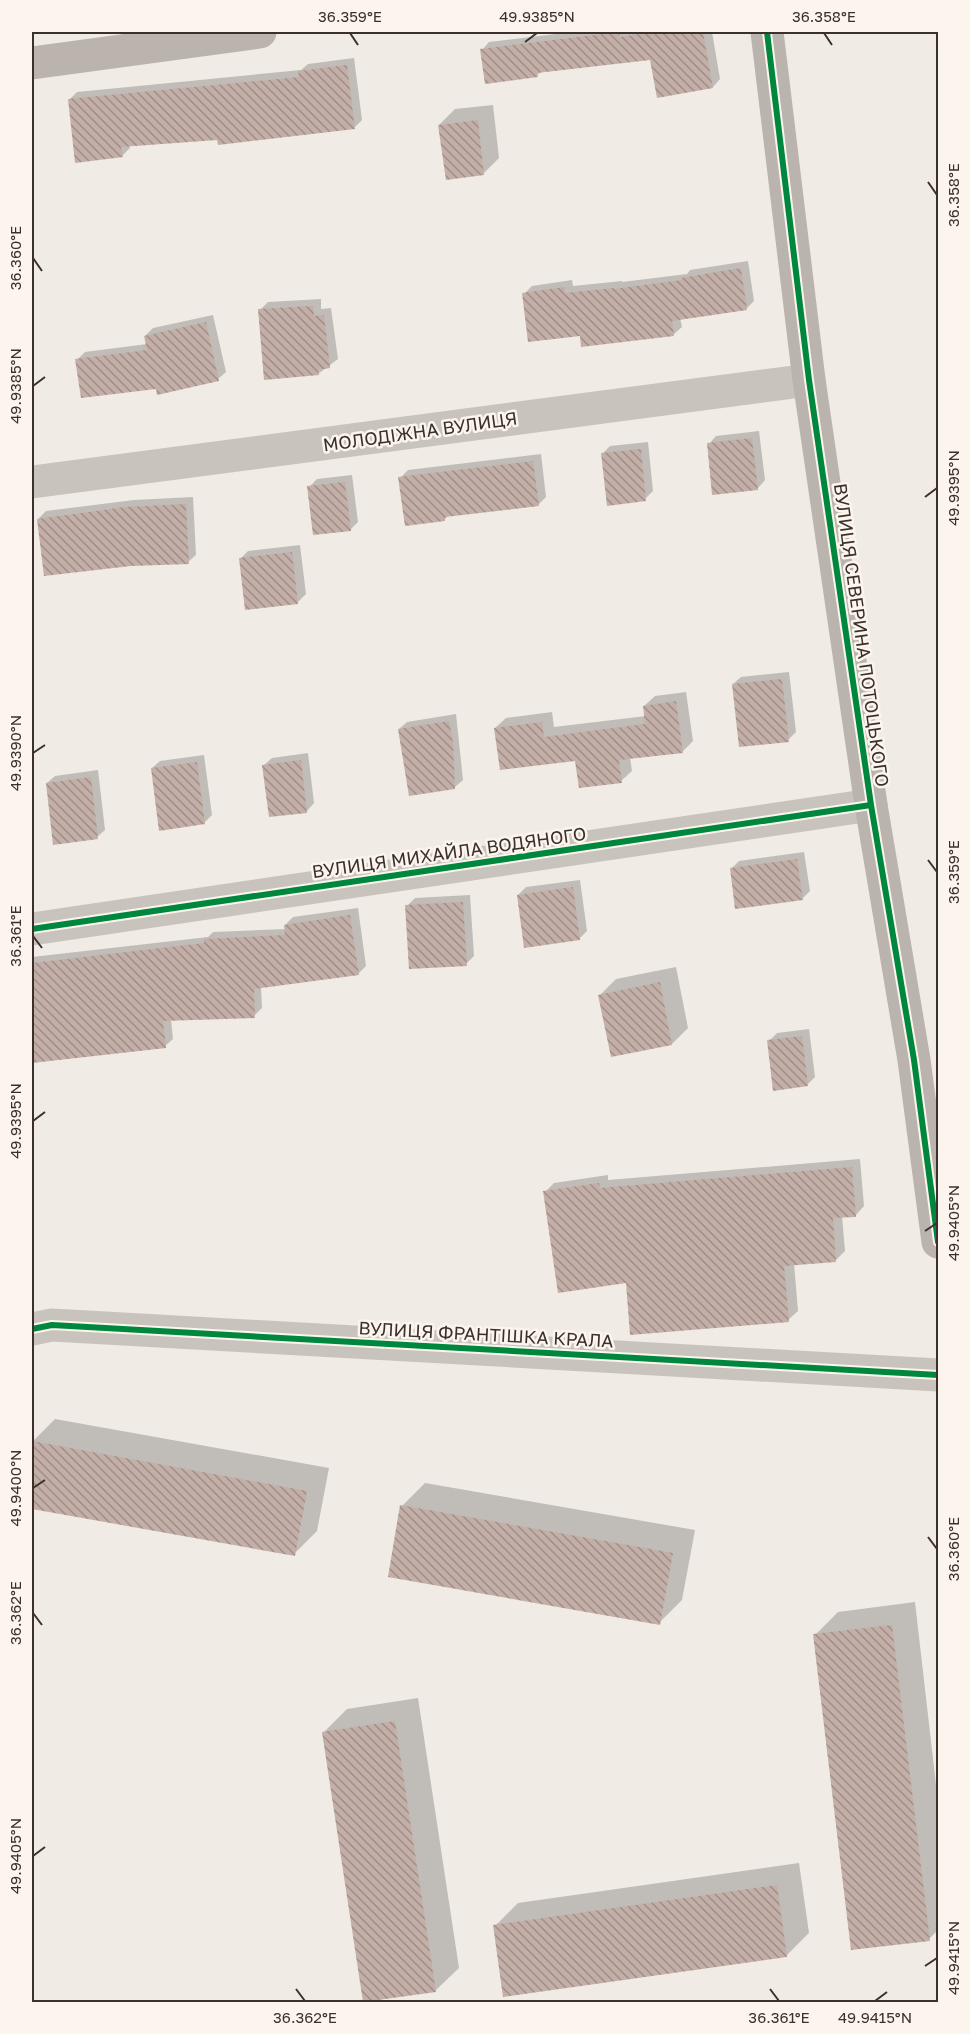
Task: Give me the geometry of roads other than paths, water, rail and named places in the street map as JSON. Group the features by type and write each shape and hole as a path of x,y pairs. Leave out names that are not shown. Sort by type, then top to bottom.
{"street":[{"path":"32,63 260,32"},
{"name":"ВУЛИЦЯ СЕВЕРИНА ПОТОЦЬКОГО","path":"767,32 809,380 871,805 914,1060 939,1242"},
{"name":"МОЛОДІЖНА ВУЛИЦЯ","path":"32,482 809,380"},
{"name":"ВУЛИЦЯ МИХАЙЛА ВОДЯНОГО","path":"32,929 871,805"},
{"name":"ВУЛИЦЯ ФРАНТІШКА КРАЛА","path":"32,1329 52,1325 939,1375"}]}
